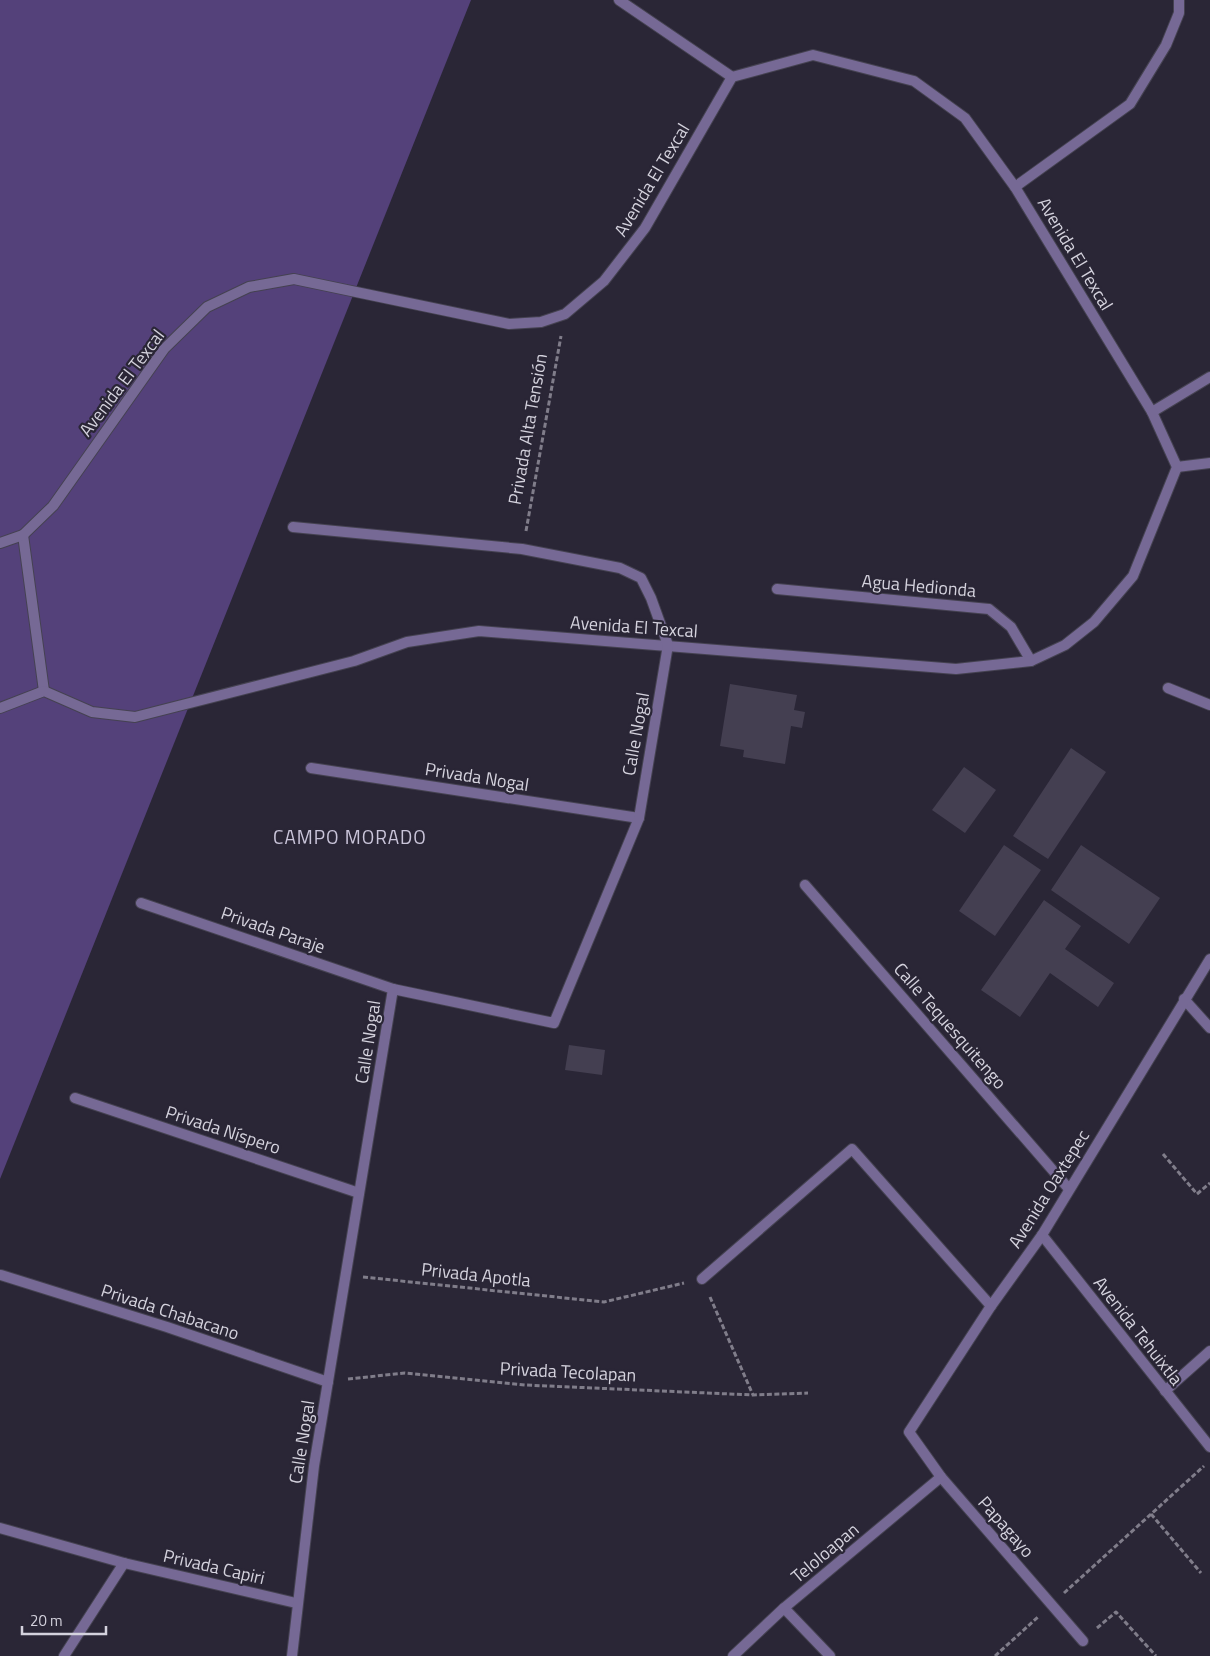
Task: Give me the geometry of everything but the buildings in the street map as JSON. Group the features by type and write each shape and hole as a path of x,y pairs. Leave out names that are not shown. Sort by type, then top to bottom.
{"street":[{"path":"619,0 732,77"},
{"path":"1015,187 1130,104 1166,45 1178,13 1179,0"},
{"name":"Avenida El Texcal","path":"0,542 23,535 53,506 164,348 207,307 248,287 294,279 509,324 541,322 565,314 604,281 645,228 732,77 813,55 914,81 965,118 1015,187 1152,412 1177,467 1133,576 1094,622 1065,645 1031,661 956,669 668,644 638,645 480,631 407,642 354,661 135,717 92,712 44,691"},
{"path":"1152,412 1210,377"},
{"path":"1177,467 1210,463"},
{"path":"293,527 522,549 620,568 641,578 652,598 668,644"},
{"path":"0,708 44,691 23,535"},
{"name":"Agua Hedionda","path":"777,589 990,609 1012,627 1031,661"},
{"name":"Calle Nogal","path":"292,1656 296,1603 328,1382 394,988 554,1022 639,818 668,644"},
{"path":"1168,688 1210,705"},
{"name":"Privada Nogal","path":"311,768 639,818"},
{"name":"Calle Tequesquitengo","path":"806,885 1070,1188"},
{"name":"Privada Paraje","path":"141,903 394,988"},
{"name":"Avenida Oaxtepec","path":"908,1432 991,1306 1042,1235 1210,959"},
{"path":"1184,999 1210,1028"},
{"name":"Privada Níspero","path":"76,1098 360,1193"},
{"path":"702,1279 852,1149 991,1306"},
{"name":"Avenida Tehuixtla","path":"1042,1235 1210,1447"},
{"name":"Privada Chabacano","path":"1,1275 168,1327 328,1382"},
{"path":"1165,1391 1210,1351"},
{"name":"Papagayo","path":"908,1432 941,1477 1083,1640"},
{"name":"Teloloapan","path":"733,1656 784,1608 941,1477"},
{"name":"Privada Capiri","path":"0,1528 124,1563 296,1603"},
{"path":"64,1656 124,1563"},
{"path":"784,1608 830,1656"}],"path":[{"name":"Privada Alta Tensión","path":"522,549 565,314"},
{"path":"1163,1154 1197,1194 1210,1183"},
{"name":"Privada Apotla","path":"346,1276 604,1302 702,1279"},
{"path":"702,1279 753,1395"},
{"name":"Privada Tecolapan","path":"328,1382 405,1373 524,1386 753,1395 808,1393"},
{"path":"995,1656 1210,1460"},
{"path":"1151,1514 1201,1573"},
{"path":"1083,1640 1116,1612 1156,1656"}],"shaded area":[{"path":"0,0 471,0 0,1179"}],"district":[{"name":"CAMPO MORADO","path":"350,837"}]}
